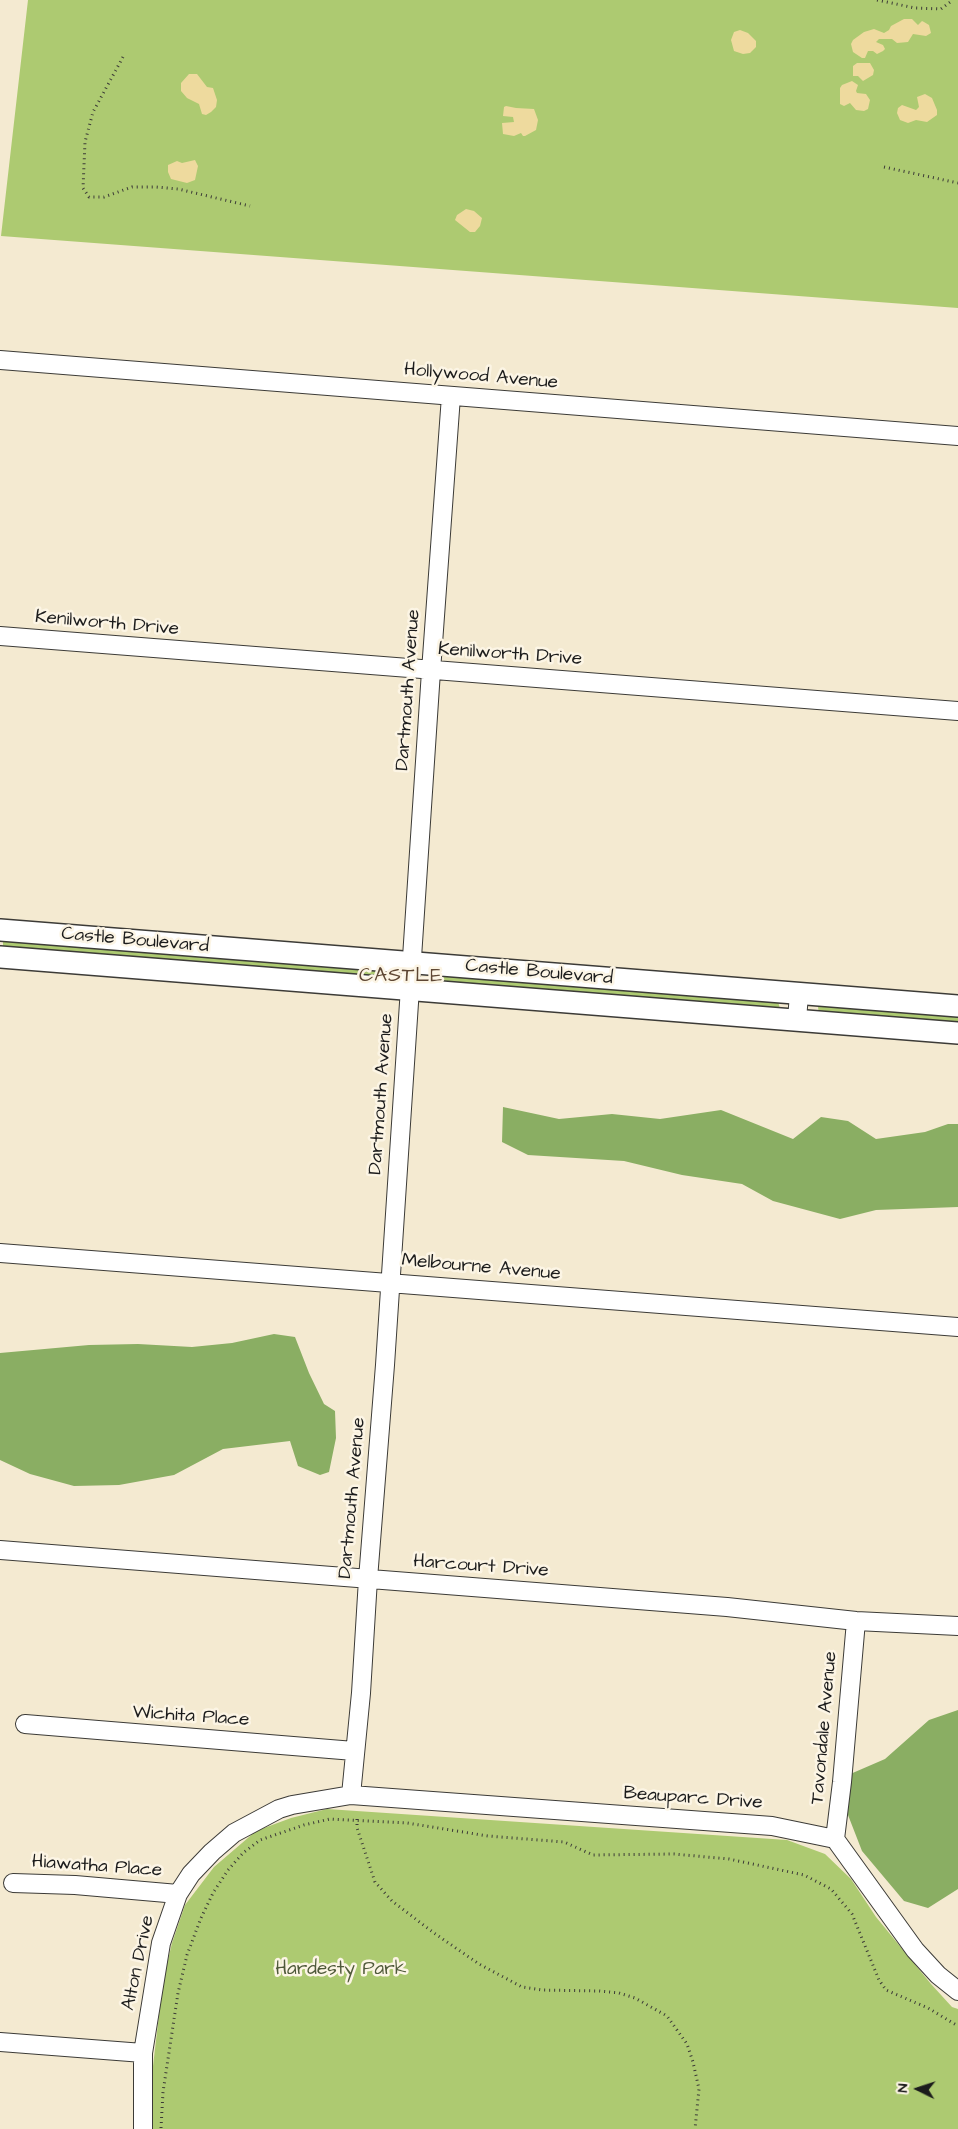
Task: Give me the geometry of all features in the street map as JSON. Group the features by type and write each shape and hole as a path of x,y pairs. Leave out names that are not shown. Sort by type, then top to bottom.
{"street":[{"name":"Hollywood Avenue","path":"0,360 958,436"},
{"name":"Dartmouth Avenue","path":"351,1794 361,1693 391,1282 431,671 452,396"},
{"name":"Kenilworth Drive","path":"0,636 958,712"},
{"name":"Castle Boulevard","path":"0,930 958,1006"},
{"name":"Castle Boulevard","path":"0,957 958,1033"},
{"path":"797,1020 799,994"},
{"name":"Melbourne Avenue","path":"0,1253 958,1327"},
{"name":"Harcourt Drive","path":"0,1550 736,1608 856,1621 958,1626"},
{"name":"Tavondale Avenue","path":"835,1839 842,1782 856,1621"},
{"name":"Wichita Place","path":"25,1724 354,1752"},
{"name":"Beauparc Drive","path":"351,1794 772,1826 835,1839"},
{"name":"Alton Drive","path":"142,2129 142,2053 160,1943 178,1894 191,1874 234,1833 279,1809 351,1794"},
{"path":"835,1839 915,1950 938,1975 958,1991"},
{"name":"Hiawatha Place","path":"13,1883 75,1885 178,1894"},
{"path":"0,2042 142,2053"}],"path":[{"path":"877,0 915,8 941,10 953,0"},
{"path":"123,57 93,112 85,142 83,188 89,197 104,197 132,187 156,187 178,189 250,206"},
{"path":"884,167 958,182"},
{"path":"161,2129 163,2092 178,1993 187,1954 201,1918 228,1870 260,1840 304,1825 330,1819 407,1822 488,1836 564,1842 594,1856 674,1854 730,1859 804,1875 831,1889 852,1914 879,1980 886,1990 928,2008 958,2026"},
{"path":"356,1819 357,1828 375,1882 392,1901 434,1933 480,1964 522,1987 542,1990 619,1993 634,1998 668,2016 687,2044 693,2062 699,2089 695,2129"}],"green space":[{"path":"28,0 958,0 958,308 1,236"},
{"path":"3,940 392,970 393,976 392,979 3,948"},
{"path":"431,974 778,1001 780,1009 430,982"},
{"path":"821,1005 958,1014 958,1028 819,1014 818,1007"},
{"path":"503,1107 559,1119 612,1114 660,1119 721,1110 793,1139 821,1117 848,1121 876,1139 925,1132 948,1124 958,1124 958,1207 876,1210 840,1219 773,1201 742,1184 682,1175 624,1161 528,1155 502,1142"},
{"path":"274,1334 295,1337 324,1404 335,1411 336,1438 329,1472 320,1475 298,1466 290,1441 223,1449 174,1475 119,1485 74,1486 30,1474 0,1460 0,1353 89,1345 138,1344 192,1347 232,1343"},
{"path":"958,1710 958,1889 928,1908 904,1901 862,1851 848,1815 848,1775 885,1759 929,1720"},
{"name":"Hardesty Park","path":"327,1809 787,1840 825,1854 851,1879 876,1917 931,1984 952,2007 958,2009 958,2129 151,2129 153,2066 163,1981 172,1943 185,1905 214,1867 256,1831 291,1818"}],"sand":[{"path":"904,19 912,19 918,25 922,21 924,22 929,25 931,33 926,36 913,34 908,42 897,43 892,39 879,39 876,42 883,45 885,49 877,54 873,51 868,51 865,58 853,52 851,44 853,40 864,32 874,29 884,33 891,26"},
{"path":"740,30 748,33 756,41 756,47 750,53 743,54 734,51 731,40 734,32"},
{"path":"857,63 870,63 874,70 873,75 863,81 858,76 853,76 853,66"},
{"path":"189,74 197,74 207,87 213,88 217,100 216,107 206,115 202,114 199,104 187,98 181,91 181,83"},
{"path":"852,81 858,85 857,93 866,94 870,100 868,109 864,111 856,110 850,103 844,106 840,104 840,88 842,85"},
{"path":"925,94 932,98 937,115 927,122 916,120 908,123 900,120 897,113 898,108 902,105 916,110 919,107 917,97"},
{"path":"504,107 534,109 538,120 536,130 525,136 521,133 514,136 503,134 502,123 514,122 513,117 503,116"},
{"path":"195,160 198,166 195,180 187,183 171,179 168,165 177,161 182,163"},
{"path":"466,209 474,211 482,218 480,226 475,232 470,232 455,220 457,215"}],"district":[{"name":"CASTLE","path":"401,977"}]}
